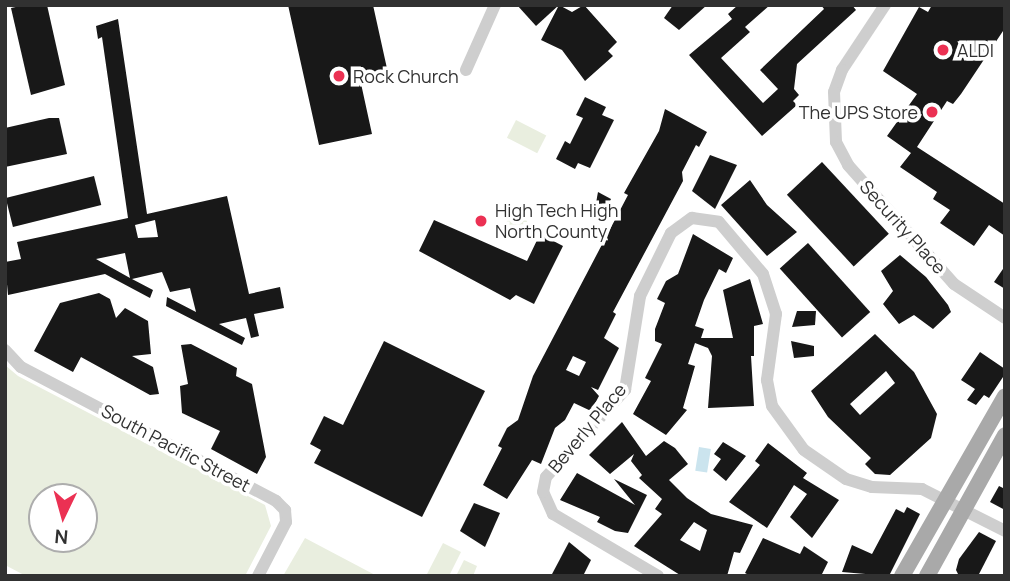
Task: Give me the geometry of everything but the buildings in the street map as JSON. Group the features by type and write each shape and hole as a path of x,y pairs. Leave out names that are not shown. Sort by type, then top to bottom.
{"main road":[{"path":"902,576 944,497 1005,396"},
{"path":"926,576 962,507 1005,435"}],"street":[{"path":"466,70 495,5"},
{"name":"Security Place","path":"885,5 842,70 832,114 836,142 848,165 954,284 1005,318"},
{"name":"Beverly Place","path":"658,576 553,514 542,492 546,477 625,390 640,296 671,233 692,218 719,222 752,257 770,290 775,314 767,380 778,419 804,450 846,480 873,487 922,489 944,497"},
{"name":"South Pacific Street","path":"5,350 22,366 276,501 285,510 286,522 258,576"},
{"path":"944,497 1005,531"}],"shaded area":[{"path":"516,120 546,135 537,153 507,138"},
{"path":"517,212 524,215 527,222 524,229 517,232 510,229 507,222 510,215"},
{"path":"5,365 18,376 265,505 271,526 245,576 26,576 5,565"},
{"path":"305,538 377,576 283,576"},
{"path":"443,543 461,552 449,576 426,576"},
{"path":"464,560 477,566 473,576 456,576"}],"water":[{"path":"699,447 711,449 707,473 695,471"}],"place":[{"name":"ALDI","path":"943,50"},
{"name":"Rock Church","path":"339,76"},
{"name":"The UPS Store","path":"932,112"},
{"name":"High Tech High North County","path":"481,221"}]}
